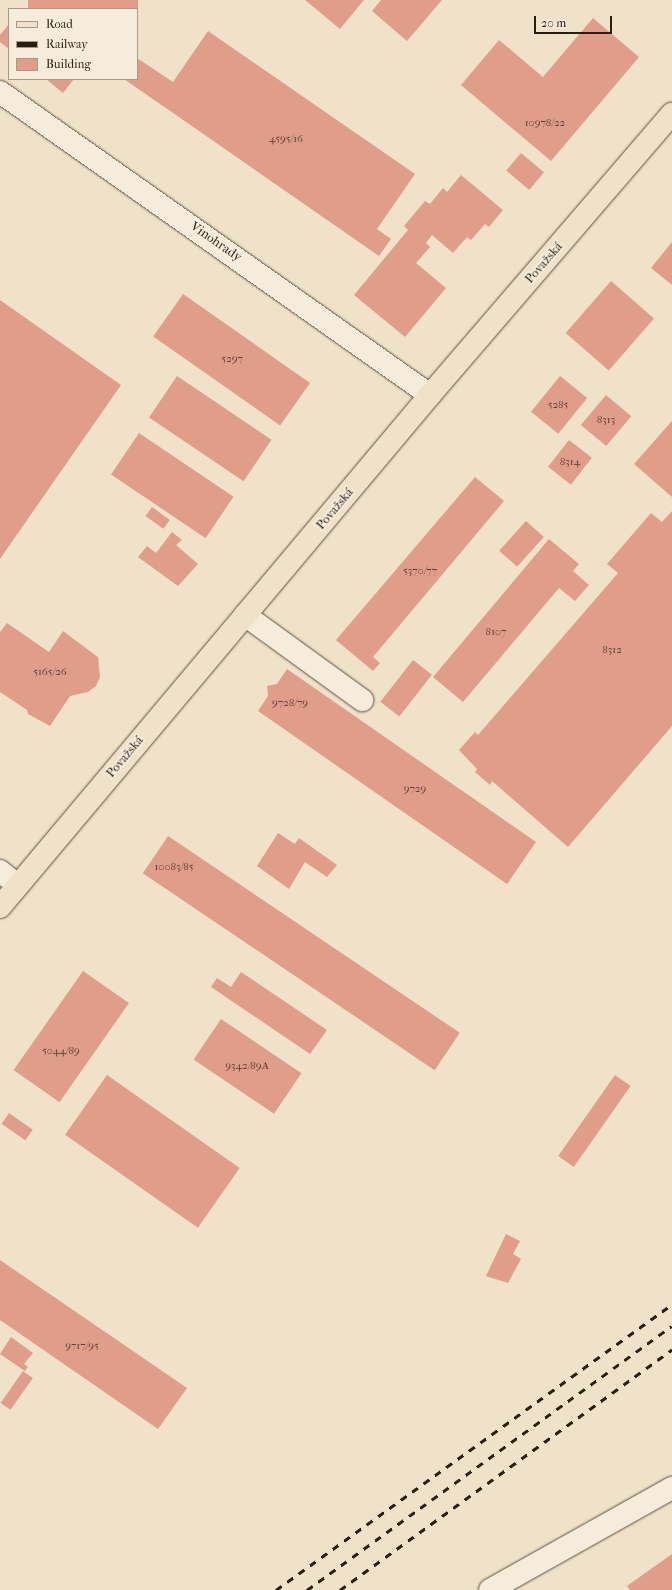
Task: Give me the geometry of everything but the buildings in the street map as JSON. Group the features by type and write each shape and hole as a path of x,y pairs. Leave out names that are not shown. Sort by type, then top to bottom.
{"main road":[{"name":"Považská","path":"0,907 430,395 672,114"}],"street":[{"name":"Vinohrady","path":"0,92 430,395"},
{"path":"245,615 362,700"},
{"path":"0,871 17,885"},
{"path":"490,1590 672,1488"}],"railway":[{"path":"276,1590 672,1304"},
{"path":"307,1590 672,1326"},
{"path":"340,1590 672,1350"}]}
